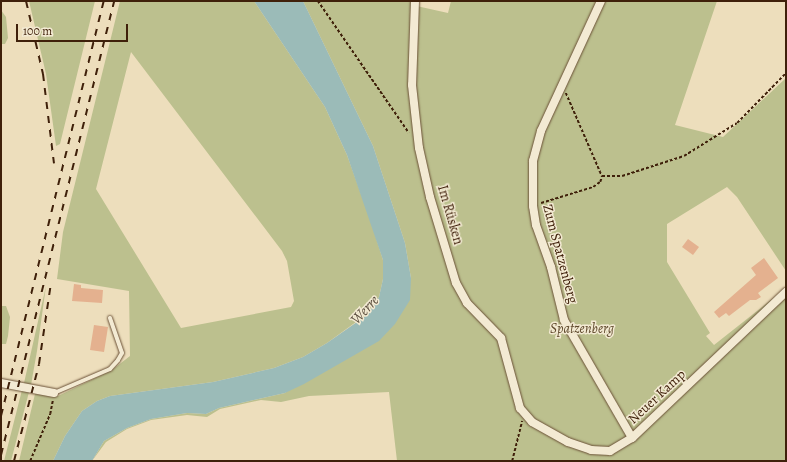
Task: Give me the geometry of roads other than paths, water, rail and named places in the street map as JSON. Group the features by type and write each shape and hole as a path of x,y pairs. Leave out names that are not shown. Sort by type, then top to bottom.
{"street":[{"name":"Im Rüsken","path":"415,1 412,85 419,148 430,197 456,283 467,303 501,338 525,416"},
{"name":"Zum Spatzenberg","path":"601,1 561,83 541,131 532,160 533,206 564,320 632,438"},
{"name":"Neuer Kamp","path":"525,416 555,437 592,450 610,451 632,438 786,292"},
{"path":"1,383 54,393"}],"lane":[{"path":"54,393 110,368 118,360 122,353 110,318"}],"water":[{"path":"254,1 303,1 373,146 405,243 411,278 410,300 395,324 379,341 304,384 285,393 219,408 206,414 187,413 151,419 127,428 104,441 92,461 53,461 65,436 82,411 97,401 110,396 213,382 274,368 303,357 327,343 367,315 379,297 383,279 383,260 347,155 325,107"}],"railway":[{"path":"26,1 43,74 54,163"},
{"path":"1,416 104,1"},
{"path":"1,455 114,1"},
{"path":"14,461 39,364 51,283"}],"water label":[{"name":"Werre","path":"365,310"}],"park label":[{"name":"Spatzenberg","path":"582,329"}]}
